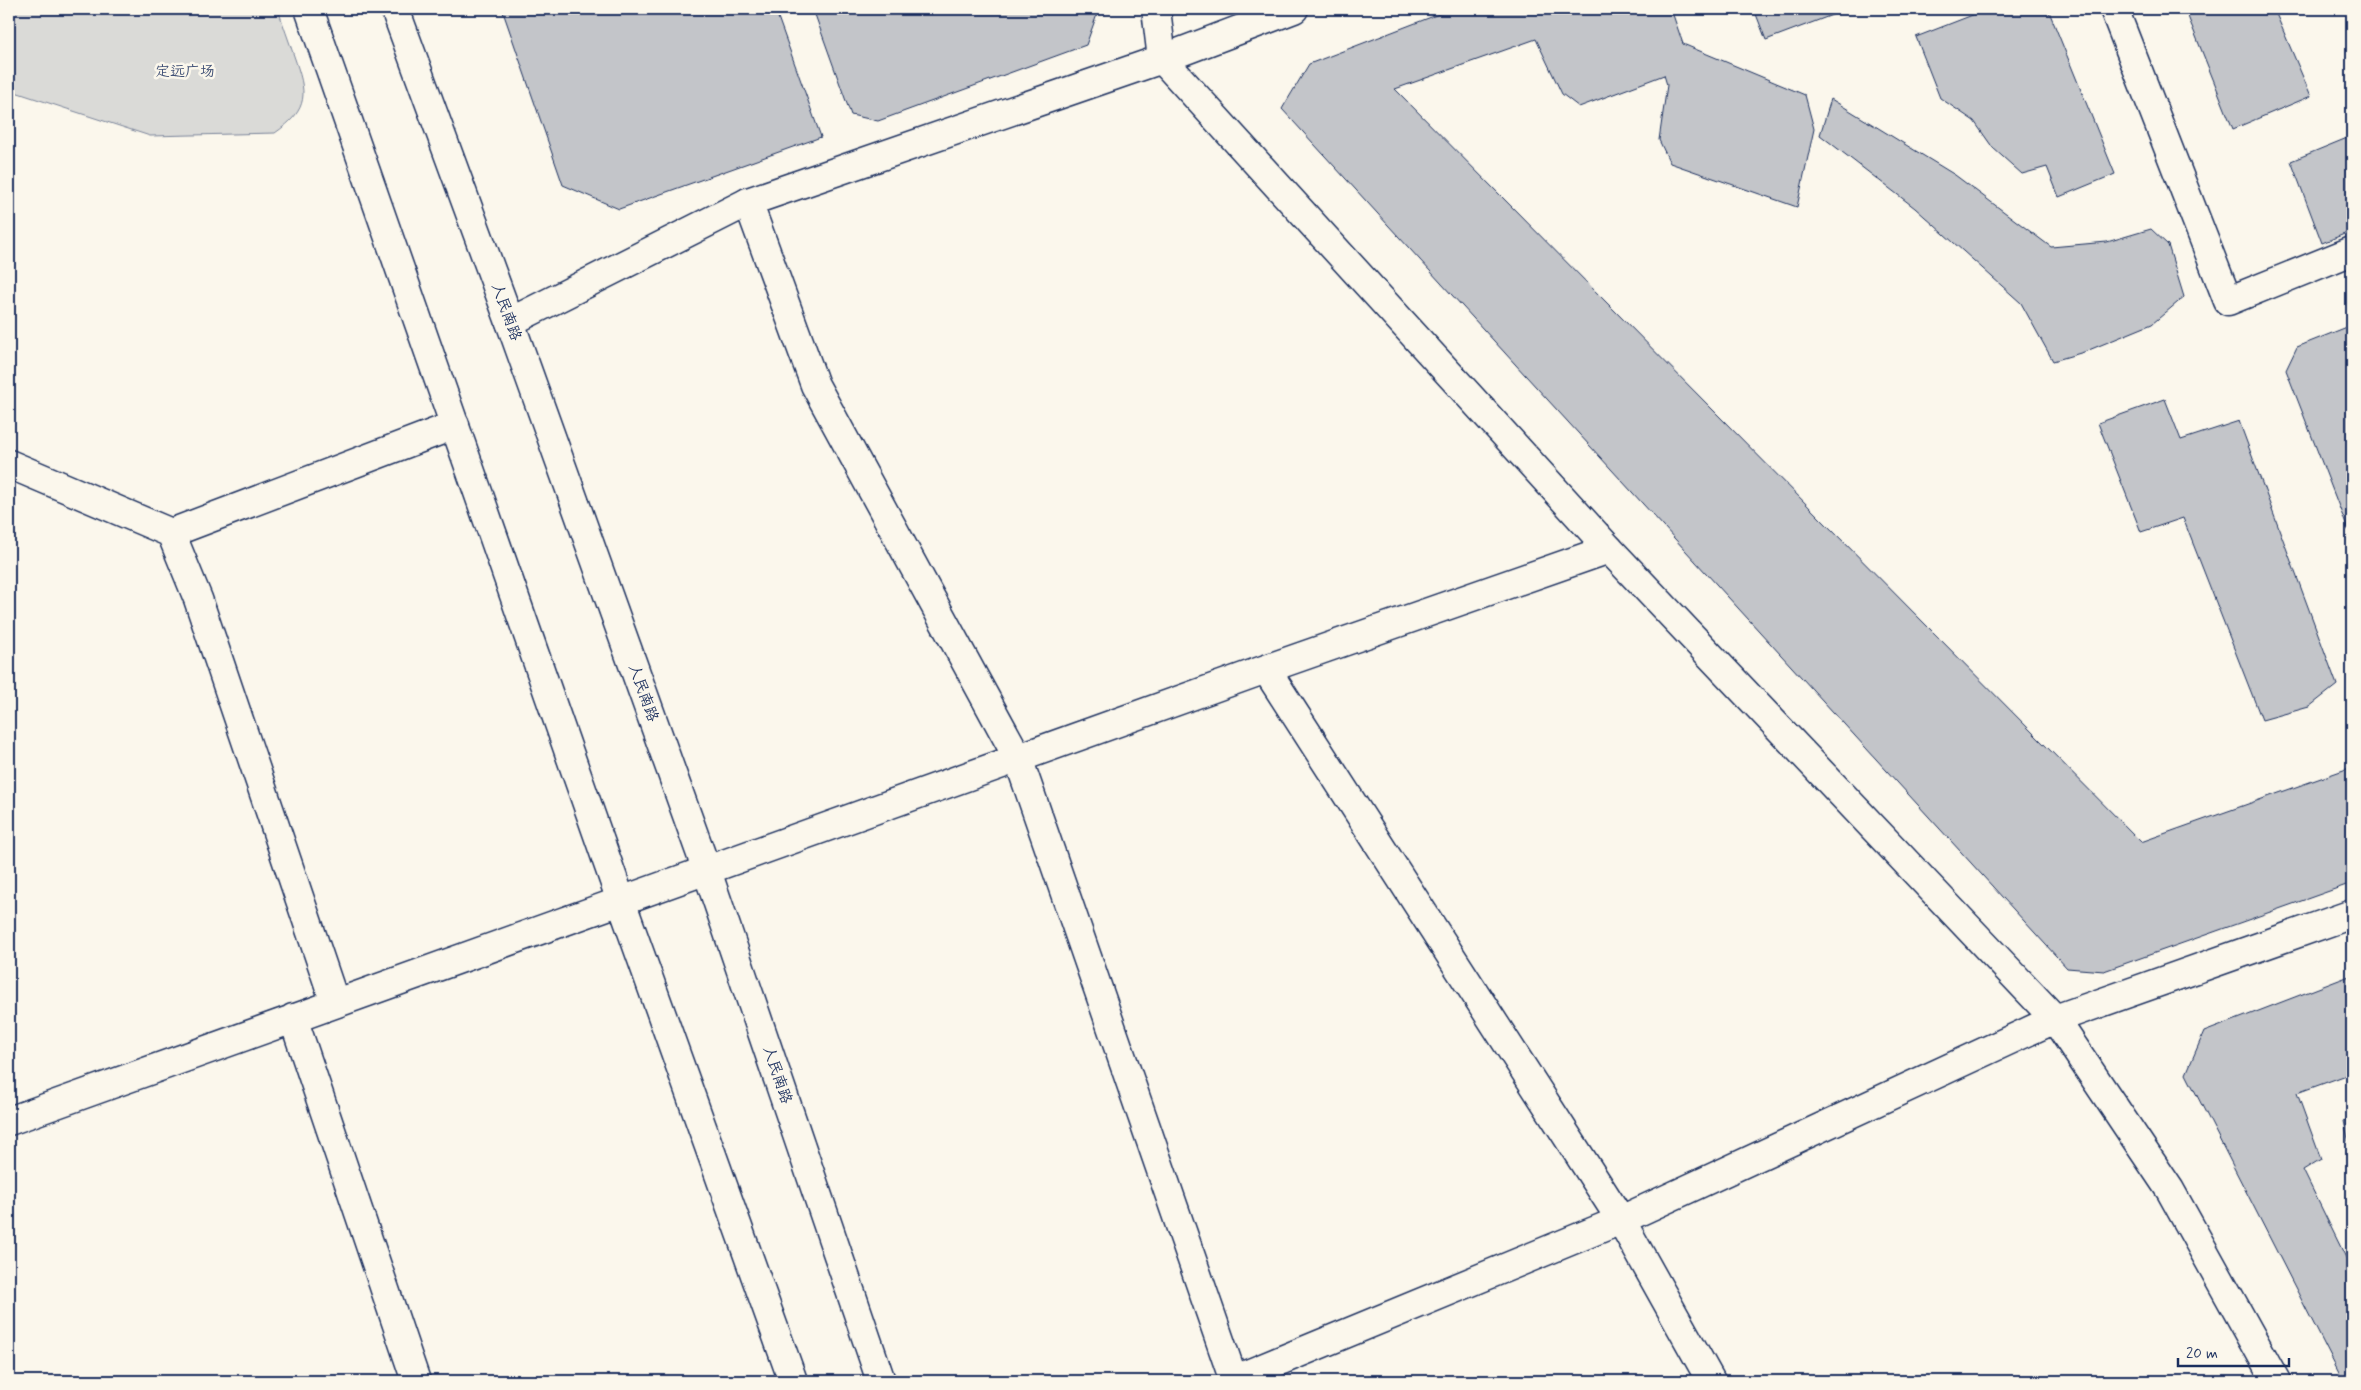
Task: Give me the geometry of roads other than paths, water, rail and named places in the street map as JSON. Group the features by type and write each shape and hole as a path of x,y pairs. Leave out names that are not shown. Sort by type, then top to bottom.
{"street":[{"path":"309,9 621,901 793,1381"},
{"name":"人民南路","path":"394,9 510,322 707,871 881,1381"},
{"path":"1156,9 1162,59 1609,549 2054,1019 2170,1190 2276,1381"},
{"path":"510,322 748,202 1162,59 1294,9"},
{"path":"2114,9 2228,301 2352,251"},
{"path":"748,202 815,385 1018,758 1233,1381 1621,1220 2054,1019 2352,914"},
{"path":"9,464 171,533 454,425"},
{"path":"171,533 198,599 335,1003"},
{"path":"9,1121 1266,669 1609,549"},
{"path":"1266,669 1621,1220 1711,1381"},
{"path":"293,1018 416,1381"}],"park label":[{"name":"定远广场","path":"185,72"}]}
